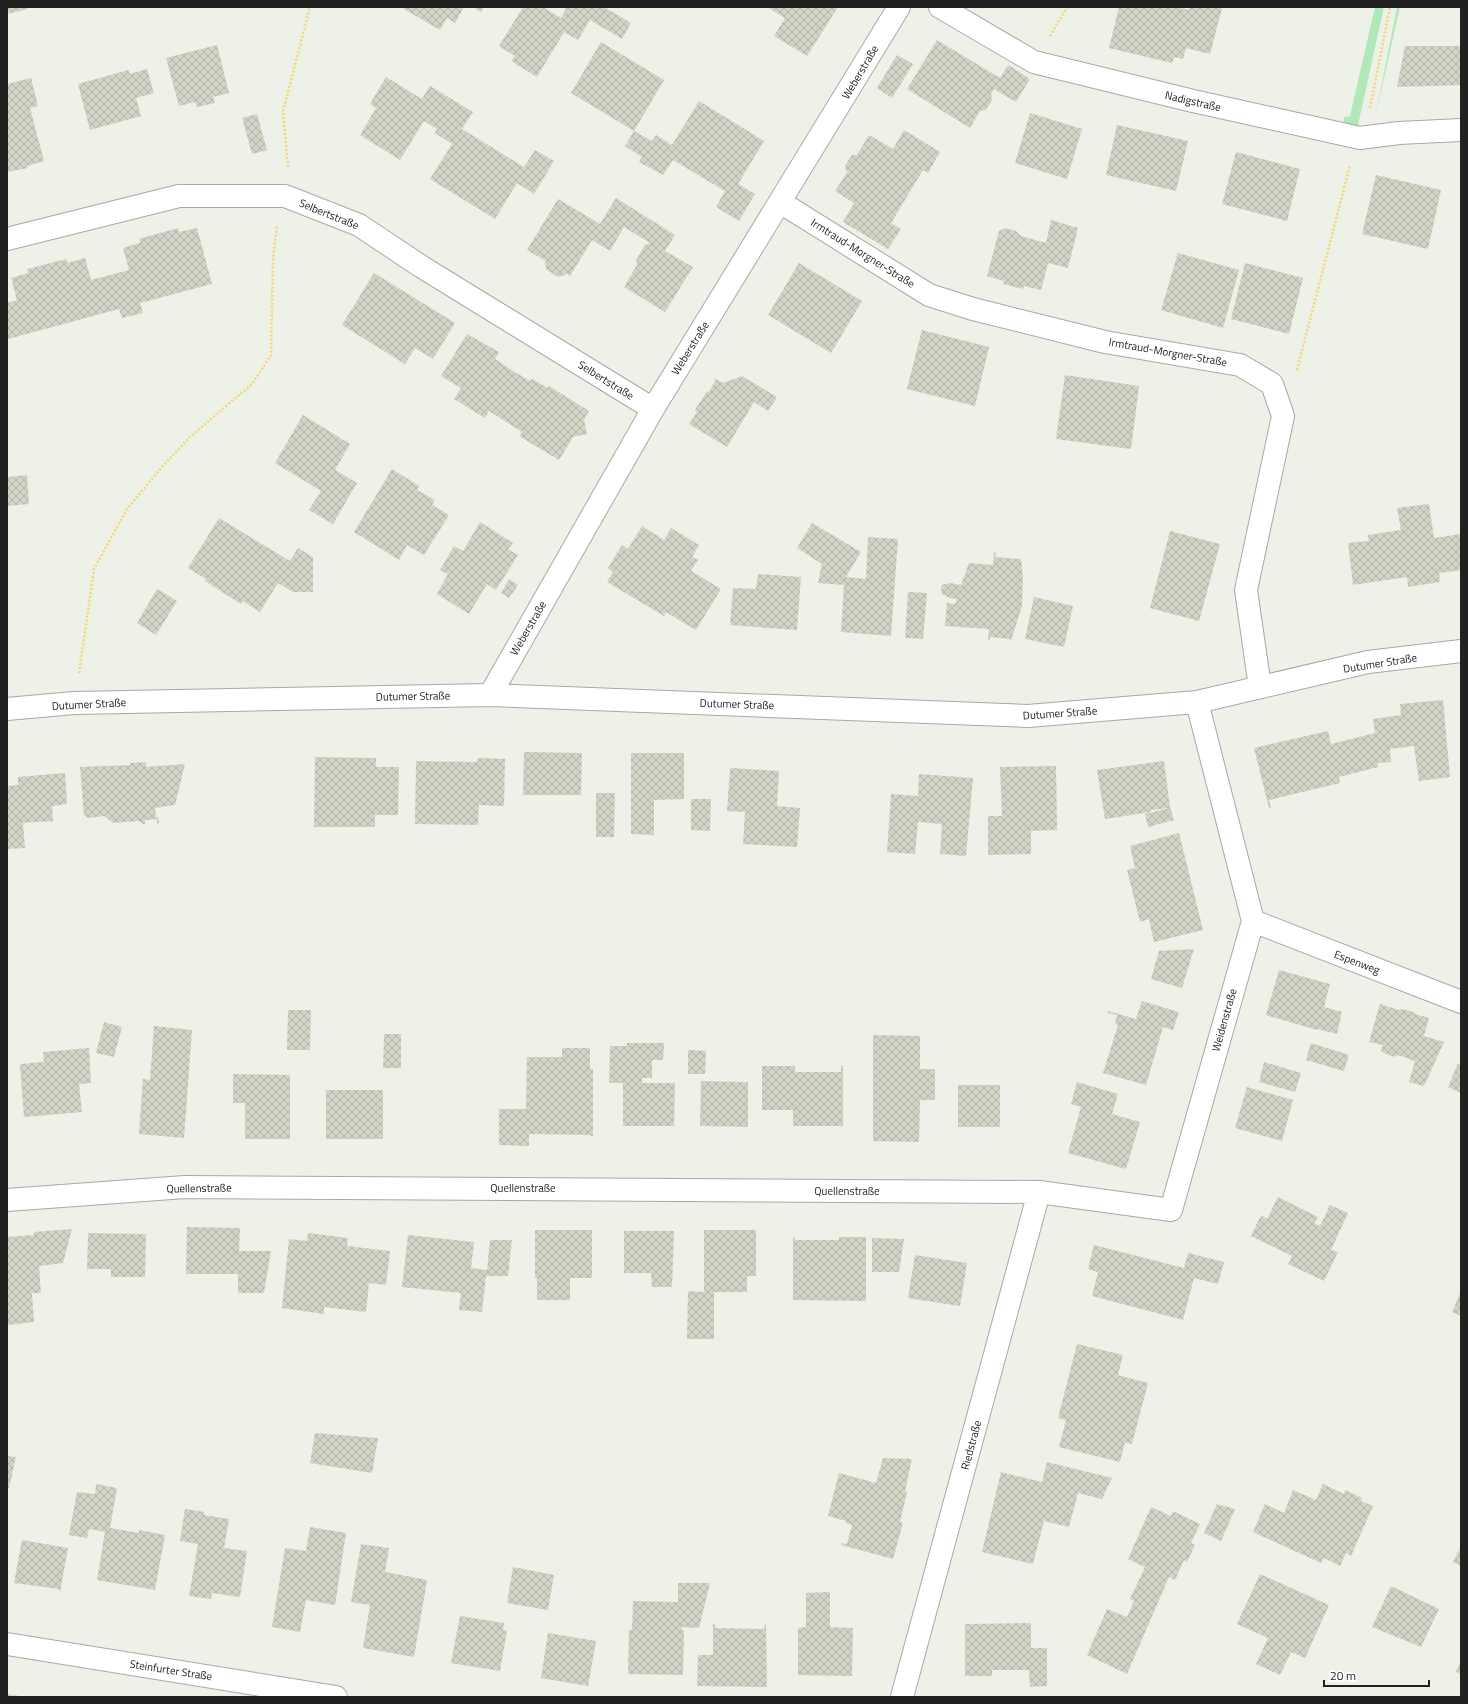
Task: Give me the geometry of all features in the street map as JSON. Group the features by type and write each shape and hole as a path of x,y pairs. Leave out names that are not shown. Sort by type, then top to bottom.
{"street":[{"name":"Weberstraße","path":"490,695 653,409 899,7"},
{"name":"Nadigstraße","path":"940,7 1034,62 1193,101 1360,138 1399,133 1461,130"},
{"name":"Selbertstraße","path":"7,239 179,196 285,196 359,225 422,267 653,409"},
{"name":"Irmtraud-Morgner-Straße","path":"780,202 929,295 973,309 1105,342 1240,365 1272,384 1283,416 1246,590 1260,687"},
{"name":"Dutumer Straße","path":"7,709 74,703 490,695 1028,716 1197,702 1368,662 1461,651"},
{"path":"1197,702 1253,922"},
{"name":"Espenweg","path":"1253,922 1461,1002"},
{"name":"Weidenstraße","path":"1039,1192 1171,1210 1253,922"},
{"name":"Quellenstraße","path":"7,1200 185,1187 1039,1192"},
{"name":"Riedstraße","path":"902,1697 1039,1192"},
{"name":"Steinfurter Straße","path":"7,1644 336,1697"}],"path":[{"path":"74,703 94,569 127,509 162,467 192,436 252,384 272,355 273,258 279,216 285,196 288,174 283,111 310,7"},
{"path":"1296,373 1352,160 1368,116 1390,7"}],"green space":[{"path":"1375,7 1384,7 1358,125 1354,128 1344,126 1344,117 1350,116"},
{"path":"1397,7 1400,7 1375,118"}],"building":[{"path":"7,7 28,7 27,9 7,14"},
{"path":"405,7 464,7 455,23 447,18 440,30 404,9"},
{"path":"473,7 484,7 481,12"},
{"path":"523,7 543,7 561,18 566,9 562,7 604,7 631,23 622,39 590,20 578,40 564,32 537,77 511,61 515,56 499,46"},
{"path":"767,7 838,7 807,56 774,36 785,18"},
{"path":"1119,7 1176,7 1189,10 1190,7 1222,8 1210,54 1186,48 1183,59 1174,57 1172,63 1109,48"},
{"path":"937,40 1000,78 1008,65 1030,79 1016,102 994,89 991,94 992,100 986,110 980,111 970,128 907,89"},
{"path":"601,42 664,80 634,131 571,93"},
{"path":"217,45 229,93 213,97 215,103 197,107 195,102 179,106 166,58"},
{"path":"1405,46 1461,46 1461,85 1397,87"},
{"path":"897,55 913,64 892,98 877,88"},
{"path":"147,69 154,93 136,98 141,116 90,130 78,84 128,70 130,74"},
{"path":"386,77 422,99 430,86 473,112 462,129 524,167 535,150 554,161 534,194 517,183 495,219 430,179 452,144 435,133 437,129 424,121 400,160 360,135 376,108 370,104"},
{"path":"31,78 38,106 30,108 44,161 27,166 28,168 7,172 7,84"},
{"path":"699,101 764,141 738,184 755,194 739,221 716,207 725,191 673,160 663,175 639,162 642,157 625,146 634,131 652,141 656,135 672,145"},
{"path":"1030,113 1082,129 1067,179 1015,163"},
{"path":"257,114 267,150 252,154 242,118"},
{"path":"1117,125 1188,141 1176,191 1106,175"},
{"path":"904,130 940,152 928,173 923,170 891,223 901,229 888,249 843,222 854,203 835,191 848,171 846,170 845,166 848,161 852,155 857,155 869,135 893,149"},
{"path":"1236,152 1300,169 1287,221 1222,204"},
{"path":"1376,175 1441,190 1428,249 1362,234"},
{"path":"616,198 675,235 665,251 693,267 665,312 624,287 637,265 636,260 645,245 650,243 624,227 610,251 592,240 570,276 566,273 565,275 558,277 546,269 546,261 527,250 558,199 600,224"},
{"path":"1051,220 1078,228 1068,268 1048,263 1041,290 1024,286 1023,289 1003,284 1004,281 987,276 999,231 1006,228 1016,231 1021,236 1046,243"},
{"path":"178,228 179,232 197,228 212,284 140,303 143,313 122,318 119,309 8,339 7,303 17,300 11,278 28,273 27,269 66,259 68,263 85,258 91,280 129,270 123,248 140,243 139,239"},
{"path":"1178,253 1239,270 1223,328 1161,310"},
{"path":"799,263 862,301 831,353 768,315"},
{"path":"1245,263 1303,278 1289,334 1231,319"},
{"path":"374,273 455,323 433,359 415,348 405,364 342,325"},
{"path":"922,330 989,347 975,406 907,389"},
{"path":"467,334 499,352 495,359 513,371 530,381 532,379 548,388 549,386 589,411 584,420 587,434 573,437 559,460 519,436 522,432 489,411 485,418 454,399 461,388 441,376"},
{"path":"1065,375 1139,386 1131,449 1056,439"},
{"path":"742,376 777,397 768,411 754,402 727,447 689,424 697,412 695,410 707,391 709,392 716,379 723,383"},
{"path":"303,415 350,444 335,470 357,483 333,524 309,510 321,491 275,463"},
{"path":"392,469 419,486 417,490 435,500 432,505 449,515 424,555 407,545 399,560 354,532"},
{"path":"27,475 29,504 7,506 7,477"},
{"path":"1429,504 1434,538 1461,534 1461,570 1439,573 1440,582 1408,587 1407,577 1353,585 1348,543 1369,541 1368,535 1401,530 1397,508"},
{"path":"219,518 290,561 298,548 313,557 313,592 293,592 278,583 260,612 243,601 241,604 205,581 206,579 188,568"},
{"path":"480,522 513,543 508,549 518,555 496,590 487,584 469,614 437,594 448,574 440,570 454,546 463,551"},
{"path":"812,523 861,552 846,577 866,579 868,537 898,539 891,636 841,632 844,585 818,583 822,564 797,548"},
{"path":"642,526 664,540 671,528 699,545 692,557 698,560 691,571 721,589 696,630 666,612 664,616 607,582 613,572 608,568 622,545 628,549"},
{"path":"1170,531 1220,544 1199,621 1150,608"},
{"path":"994,552 996,552 995,557 1021,558 1023,578 1022,606 1011,641 1010,639 990,637 990,640 988,640 989,629 945,626 947,603 955,604 957,599 950,598 942,594 942,585 950,583 961,585 969,563 993,565"},
{"path":"758,574 801,577 797,630 730,625 733,588 756,589"},
{"path":"509,579 518,585 509,598 501,593"},
{"path":"157,589 177,601 156,635 137,623"},
{"path":"908,592 927,593 923,639 905,638"},
{"path":"1034,597 1073,606 1064,647 1025,639"},
{"path":"1443,700 1450,777 1419,781 1414,746 1390,749 1391,762 1378,763 1378,767 1339,777 1340,783 1269,800 1271,808 1269,808 1254,748 1328,731 1331,744 1375,733 1373,719 1401,715 1400,704"},
{"path":"524,752 582,753 581,795 523,795"},
{"path":"631,753 684,753 684,799 654,800 654,835 631,834"},
{"path":"315,757 376,758 376,767 399,767 398,815 375,815 375,827 314,827"},
{"path":"478,758 505,759 504,806 479,805 478,825 415,824 416,761 477,762"},
{"path":"1164,761 1170,807 1174,820 1148,827 1145,814 1169,808 1150,810 1150,812 1105,819 1097,770"},
{"path":"146,762 146,767 185,764 175,805 155,808 156,817 158,817 159,823 157,824 157,819 145,820 145,824 139,821 113,823 104,816 88,818 84,815 80,767 130,765 130,763"},
{"path":"1056,766 1057,830 1031,831 1031,854 988,855 988,816 1002,816 1000,767"},
{"path":"730,768 779,771 777,806 800,808 797,847 743,844 745,812 727,811"},
{"path":"65,773 67,804 52,806 53,821 23,823 25,848 7,849 7,786 18,785 18,777"},
{"path":"919,774 973,778 966,856 940,854 942,824 918,822 915,854 887,852 891,794 918,796"},
{"path":"596,793 615,793 614,837 596,837"},
{"path":"691,799 711,799 710,831 691,830"},
{"path":"1179,833 1203,930 1154,942 1149,919 1140,922 1127,870 1135,868 1130,846"},
{"path":"1194,949 1182,988 1151,979 1159,951"},
{"path":"1279,970 1330,984 1324,1007 1342,1012 1337,1034 1317,1030 1266,1015"},
{"path":"1142,1001 1179,1012 1173,1030 1163,1027 1146,1085 1103,1073 1118,1025 1115,1024 1117,1015 1108,1013 1108,1011 1136,1019"},
{"path":"1380,1004 1399,1010 1402,1009 1413,1012 1429,1018 1424,1036 1444,1042 1424,1086 1409,1082 1415,1061 1398,1055 1395,1057 1386,1054 1381,1051 1383,1045 1369,1042"},
{"path":"288,1010 311,1010 310,1050 287,1050"},
{"path":"104,1022 122,1027 114,1057 96,1053"},
{"path":"154,1026 192,1030 184,1138 139,1134 143,1079 150,1080"},
{"path":"384,1034 401,1034 401,1068 383,1068"},
{"path":"873,1035 920,1036 920,1069 935,1069 935,1100 920,1100 919,1142 873,1141"},
{"path":"627,1043 664,1043 663,1060 652,1060 652,1078 642,1078 642,1083 675,1083 674,1126 623,1126 623,1083 609,1083 610,1046 627,1046"},
{"path":"1311,1043 1349,1055 1344,1071 1306,1060"},
{"path":"89,1048 91,1083 79,1084 82,1112 24,1117 20,1064 44,1062 43,1052"},
{"path":"562,1048 590,1048 590,1069 593,1069 593,1136 529,1134 529,1146 499,1145 499,1109 526,1109 527,1057 562,1057"},
{"path":"688,1050 706,1051 705,1074 688,1074"},
{"path":"1264,1062 1301,1073 1295,1092 1259,1082"},
{"path":"1458,1063 1461,1065 1461,1093 1448,1087"},
{"path":"762,1066 795,1066 795,1072 841,1072 841,1066 843,1066 843,1126 793,1126 793,1110 762,1110"},
{"path":"233,1074 290,1075 290,1139 245,1139 245,1103 233,1103"},
{"path":"701,1081 748,1082 748,1127 700,1126"},
{"path":"1077,1082 1118,1094 1112,1114 1140,1122 1126,1169 1068,1153 1081,1107 1071,1104"},
{"path":"958,1085 1000,1085 1000,1127 958,1127"},
{"path":"1247,1087 1293,1100 1282,1141 1235,1128"},
{"path":"326,1090 383,1090 383,1139 326,1139"},
{"path":"1278,1197 1318,1217 1314,1223 1320,1226 1330,1205 1348,1213 1331,1250 1338,1252 1324,1281 1288,1264 1292,1256 1251,1236 1261,1215 1267,1219"},
{"path":"187,1227 240,1228 239,1251 271,1251 264,1293 238,1293 238,1274 186,1274"},
{"path":"72,1229 63,1263 39,1266 41,1293 32,1293 34,1322 7,1325 7,1237 34,1235 34,1232"},
{"path":"535,1230 592,1230 592,1278 570,1278 570,1300 537,1300 537,1278 535,1278"},
{"path":"704,1230 756,1230 756,1276 747,1276 747,1292 714,1292 714,1339 687,1339 688,1291 704,1292"},
{"path":"624,1231 674,1231 672,1287 652,1287 651,1273 624,1273"},
{"path":"88,1233 146,1234 145,1277 111,1277 111,1269 87,1270"},
{"path":"308,1233 348,1238 347,1246 390,1251 386,1285 369,1283 366,1312 324,1307 324,1314 282,1308 289,1239 307,1241"},
{"path":"408,1235 474,1242 471,1268 487,1270 490,1240 512,1240 508,1276 486,1276 482,1312 459,1310 461,1293 402,1287"},
{"path":"793,1237 795,1240 839,1240 839,1237 866,1237 866,1301 793,1300"},
{"path":"872,1238 904,1239 899,1272 872,1272"},
{"path":"1094,1245 1184,1268 1188,1253 1224,1262 1218,1284 1194,1278 1183,1320 1092,1296 1098,1272 1088,1269"},
{"path":"915,1255 967,1263 960,1306 908,1298"},
{"path":"1461,1291 1461,1316 1452,1312"},
{"path":"1077,1344 1123,1355 1118,1375 1148,1383 1132,1444 1125,1442 1120,1462 1059,1447 1066,1420 1058,1418"},
{"path":"315,1433 378,1438 372,1473 310,1463"},
{"path":"7,1456 16,1457 9,1488 7,1488"},
{"path":"883,1458 912,1459 905,1491 907,1492 900,1522 903,1523 893,1559 841,1545 841,1543 847,1544 852,1525 846,1523 846,1521 828,1516 839,1473 876,1483"},
{"path":"1047,1462 1112,1478 1102,1499 1078,1493 1069,1527 1044,1521 1033,1564 982,1552 1001,1472 1042,1482"},
{"path":"96,1484 117,1488 110,1528 139,1533 139,1530 165,1535 155,1590 97,1580 105,1532 89,1529 87,1538 69,1535 77,1492 95,1494"},
{"path":"1323,1484 1344,1494 1345,1490 1362,1498 1361,1501 1373,1506 1351,1556 1346,1553 1340,1566 1324,1558 1321,1563 1253,1532 1265,1504 1284,1513 1293,1490 1316,1500"},
{"path":"1217,1504 1235,1509 1221,1541 1204,1533"},
{"path":"1151,1507 1171,1516 1173,1511 1200,1524 1191,1543 1195,1545 1187,1562 1184,1560 1175,1580 1169,1577 1127,1674 1087,1655 1107,1609 1127,1617 1134,1601 1130,1599 1145,1567 1128,1559"},
{"path":"185,1509 204,1512 204,1515 229,1519 224,1548 247,1551 240,1597 212,1593 211,1599 189,1596 198,1544 180,1541"},
{"path":"310,1527 346,1533 335,1605 306,1600 300,1632 272,1627 285,1548 306,1551"},
{"path":"22,1540 68,1548 60,1593 59,1589 14,1583"},
{"path":"361,1544 389,1548 385,1572 427,1580 414,1657 363,1648 370,1605 351,1602"},
{"path":"1461,1546 1461,1566 1453,1562"},
{"path":"513,1567 554,1575 548,1610 507,1603"},
{"path":"1260,1574 1329,1605 1305,1658 1291,1652 1280,1675 1256,1664 1268,1638 1237,1624"},
{"path":"678,1583 710,1583 699,1628 682,1627 682,1630 684,1630 683,1675 628,1674 629,1630 632,1630 633,1601 678,1602"},
{"path":"1391,1586 1439,1609 1421,1647 1372,1627"},
{"path":"830,1592 830,1627 853,1628 852,1676 798,1675 798,1628 806,1627 806,1593"},
{"path":"460,1616 504,1623 503,1630 507,1631 500,1671 451,1663"},
{"path":"1031,1623 1031,1648 1047,1648 1047,1686 1030,1687 1029,1670 992,1670 992,1676 965,1676 965,1624"},
{"path":"713,1624 715,1624 715,1628 764,1629 766,1624 767,1687 697,1686 698,1655 713,1655"},
{"path":"548,1633 596,1641 588,1686 541,1678"},
{"path":"1461,1660 1461,1674 1456,1672"},
{"path":"7,1694 19,1696 19,1697 7,1697"}]}
